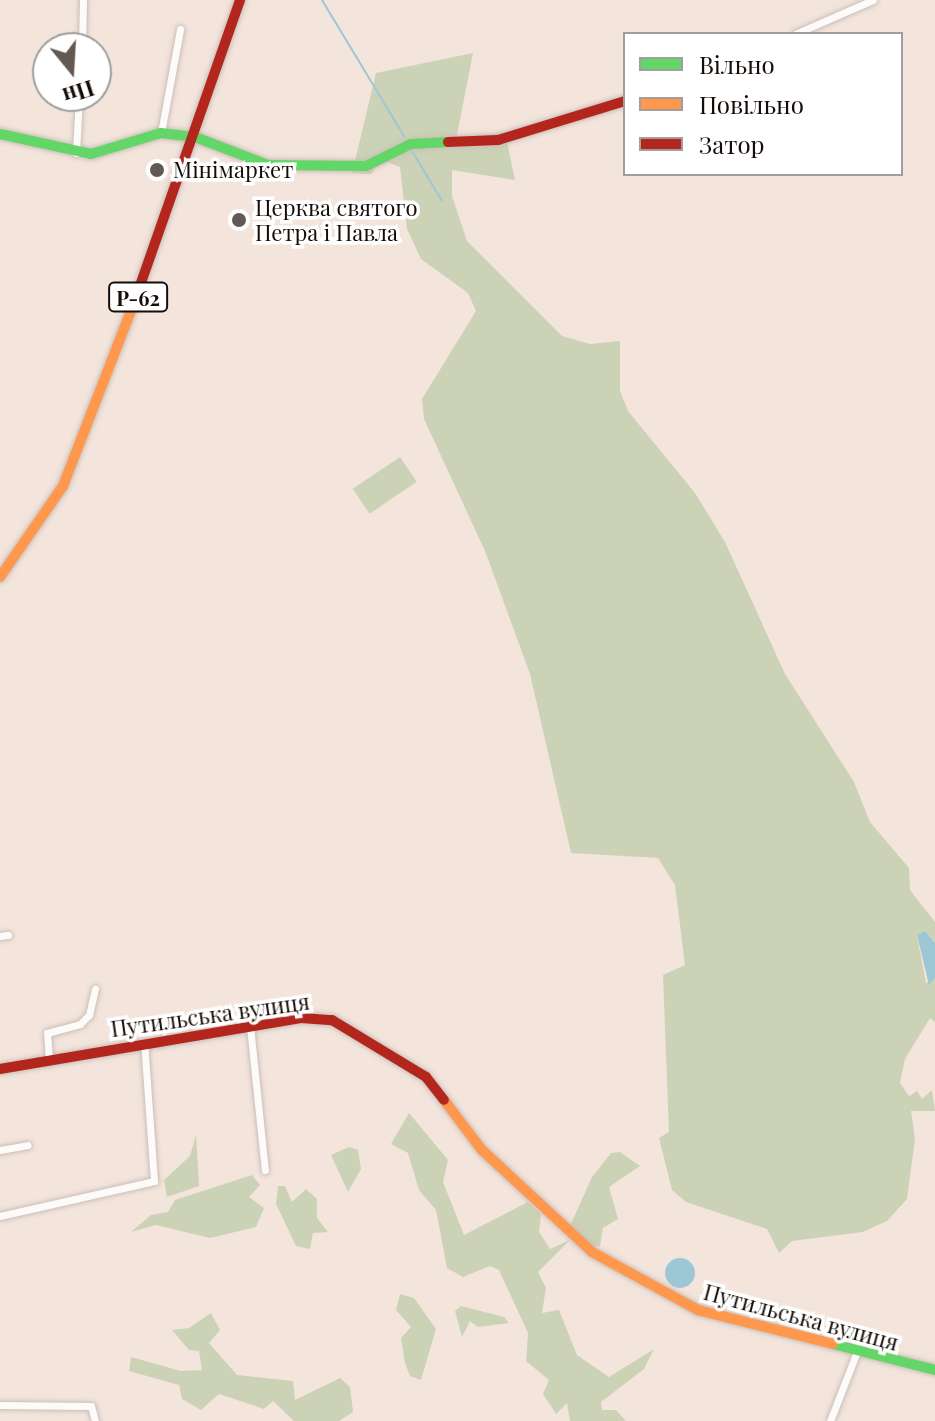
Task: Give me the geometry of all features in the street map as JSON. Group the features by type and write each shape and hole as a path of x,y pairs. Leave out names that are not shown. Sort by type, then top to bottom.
{"street":[{"path":"82,32 83,0"},
{"name":"Р-62","path":"0,577 63,486 81,449 195,137 240,0"},
{"path":"800,32 873,0"},
{"path":"161,133 180,29"},
{"path":"0,134 76,153 109,152 161,133 195,137 268,165 366,166 411,144 498,140 623,102"},
{"path":"76,153 78,112"},
{"path":"49,1060 47,1033 80,1024 89,1015 95,989"},
{"name":"Путильська вулиця","path":"0,1069 144,1043 318,1018 358,1031 426,1077 482,1150 592,1252 693,1308 856,1354 935,1370"},
{"path":"250,1026 265,1170"},
{"path":"0,1216 154,1181 144,1043"},
{"path":"0,1150 28,1145"},
{"path":"830,1421 856,1354"},
{"path":"0,1405 91,1406 95,1420"}],"green space":[{"path":"473,53 456,140 505,132 515,180 452,170 452,196 467,241 562,336 590,344 620,341 620,391 628,411 695,493 725,542 785,674 854,782 870,822 909,868 910,890 935,922 935,943 925,931 917,936 926,983 935,978 935,1022 930,1018 905,1059 900,1083 909,1096 917,1091 922,1099 932,1090 935,1111 911,1111 915,1139 907,1199 887,1221 863,1232 792,1241 779,1253 767,1229 686,1202 672,1190 659,1138 669,1132 663,975 685,965 675,885 658,858 571,853 530,674 485,551 424,419 422,399 476,311 468,293 421,259 407,229 400,167 382,160 371,174 352,173 376,73"},
{"path":"400,457 417,482 370,514 353,489"},
{"path":"409,1113 448,1160 443,1182 464,1235 528,1202 541,1214 539,1232 550,1249 570,1240 538,1272 546,1288 542,1313 559,1310 577,1355 609,1377 654,1349 644,1369 601,1402 602,1410 616,1410 626,1421 570,1421 567,1403 556,1414 543,1394 549,1380 526,1361 528,1333 499,1270 490,1266 463,1277 447,1268 436,1210 419,1190 408,1153 391,1144"},
{"path":"196,1135 199,1186 167,1197 164,1180 190,1156"},
{"path":"349,1147 358,1150 361,1169 348,1192 331,1155"},
{"path":"620,1152 640,1166 609,1187 618,1219 603,1228 600,1246 591,1247 570,1226 592,1177 611,1153"},
{"path":"252,1175 260,1185 249,1197 264,1208 256,1227 210,1238 156,1225 131,1232 151,1215 168,1212 175,1200"},
{"path":"278,1186 285,1186 292,1202 306,1189 317,1199 317,1218 328,1232 313,1233 310,1249 296,1246 276,1204"},
{"path":"400,1294 414,1298 436,1329 421,1380 410,1376 405,1363 401,1338 411,1327 396,1310"},
{"path":"461,1306 504,1317 509,1323 478,1327 470,1321 462,1337 455,1311"},
{"path":"211,1313 220,1330 209,1343 237,1375 293,1381 295,1400 340,1378 350,1387 353,1412 339,1421 294,1421 273,1401 264,1409 219,1394 201,1410 182,1399 179,1385 129,1371 131,1357 181,1371 202,1370 199,1351 189,1350 172,1330 189,1328"}],"water":[{"path":"925,931 935,943 935,978 929,985 917,935"},
{"path":"680,1258 686,1259 694,1267 694,1279 686,1287 680,1288 674,1287 666,1279 665,1273 666,1267 674,1259"}],"waterway":[{"path":"322,0 404,136"},
{"path":"412,151 442,201"}],"traffic: fast":[{"path":"0,134 91,154 161,133 195,137 268,165 366,166 411,144 448,142"},
{"path":"833,1344 935,1370"}],"traffic: slow":[{"path":"0,577 63,486 135,300"},
{"path":"444,1100 482,1150 592,1252 698,1310 833,1344"}],"traffic: jam":[{"path":"135,300 240,0"},
{"path":"448,142 498,140 623,102"},
{"path":"0,1069 301,1018 332,1020 426,1077 444,1100"}],"place":[{"name":"Мінімаркет","path":"157,170"},
{"name":"Церква святого Петра і Павла","path":"239,220"}]}
